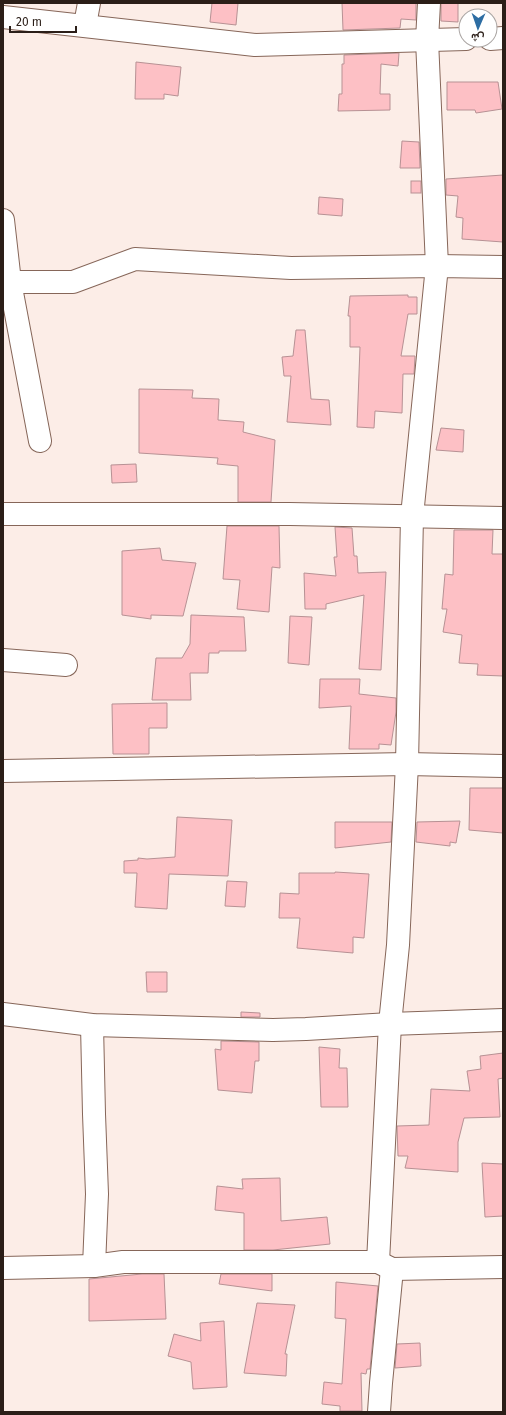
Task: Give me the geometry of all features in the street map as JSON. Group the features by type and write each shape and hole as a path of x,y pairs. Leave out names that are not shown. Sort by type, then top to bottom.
{"street":[{"path":"85,25 89,3"},
{"path":"379,1412 385,1265 390,1024 398,945 407,764 412,516 437,266 427,40 429,3"},
{"path":"3,17 255,45 458,39"},
{"path":"3,220 6,282 40,441"},
{"path":"6,282 73,282 135,259 291,268 437,266 503,267"},
{"path":"3,514 290,514 503,518"},
{"path":"3,660 66,665"},
{"path":"3,771 407,764 503,766"},
{"path":"3,1014 92,1025 279,1030 503,1020"},
{"path":"92,1025 97,1194 94,1266"},
{"path":"3,1268 94,1266 123,1262 503,1267"}],"building":[{"path":"212,3 238,3 236,25 210,22"},
{"path":"342,3 416,3 416,20 401,19 400,28 343,30"},
{"path":"441,3 458,3 458,22 441,21"},
{"path":"399,53 398,66 381,64 380,94 390,94 390,110 338,111 339,94 342,94 342,64 344,64 344,55"},
{"path":"136,62 181,67 178,96 164,94 164,99 135,99"},
{"path":"447,82 498,82 502,109 476,113 475,110 447,110"},
{"path":"402,141 419,142 420,168 400,168"},
{"path":"503,175 503,242 462,239 463,218 456,217 458,196 446,195 446,179"},
{"path":"411,181 421,181 421,193 411,193"},
{"path":"319,197 343,199 342,216 318,214"},
{"path":"408,295 408,297 417,297 417,314 408,314 401,356 415,356 414,374 403,374 402,413 375,411 374,428 357,427 360,347 350,347 350,316 348,316 350,296"},
{"path":"296,330 305,330 311,399 329,400 331,425 287,422 291,376 284,376 282,357 293,356"},
{"path":"139,389 193,390 192,398 219,399 218,420 244,422 243,432 275,440 271,502 238,502 238,466 217,464 218,458 139,453"},
{"path":"441,428 464,430 463,452 436,450"},
{"path":"136,464 137,482 112,483 111,465"},
{"path":"227,526 279,526 280,568 272,567 269,612 237,609 240,580 223,579"},
{"path":"335,527 352,528 354,556 357,556 358,573 386,572 381,670 359,669 364,595 326,604 326,609 305,609 304,573 336,576 334,557 337,557"},
{"path":"454,530 493,530 492,554 503,554 503,676 477,675 478,664 459,663 462,635 443,632 447,609 442,609 445,574 453,575"},
{"path":"160,548 162,560 196,563 183,616 151,615 151,619 122,615 122,551"},
{"path":"191,615 244,617 246,651 219,651 219,653 209,653 208,673 190,673 191,700 152,700 156,658 182,658 190,644"},
{"path":"290,616 312,617 309,665 288,663"},
{"path":"320,679 360,679 359,694 396,698 396,712 391,745 379,744 379,749 349,749 351,706 319,708"},
{"path":"167,703 167,728 149,728 149,754 113,754 112,704"},
{"path":"470,788 503,788 503,833 469,830"},
{"path":"177,817 232,820 228,876 169,874 167,909 135,907 137,873 124,873 124,861 138,860 138,858 147,859 175,857"},
{"path":"460,821 456,843 450,842 450,846 416,842 417,822"},
{"path":"335,822 392,822 391,842 335,848"},
{"path":"335,872 369,874 364,938 353,937 353,953 297,948 300,918 279,918 280,893 299,894 299,873"},
{"path":"227,881 247,882 245,907 225,906"},
{"path":"146,972 167,972 167,992 147,992"},
{"path":"241,1012 260,1013 260,1017 241,1017"},
{"path":"221,1041 259,1042 259,1061 255,1061 252,1093 218,1090 215,1049 221,1050"},
{"path":"319,1047 340,1049 339,1068 347,1068 348,1107 321,1107"},
{"path":"503,1053 503,1078 498,1079 500,1117 464,1118 458,1142 458,1172 405,1168 408,1156 398,1156 397,1126 429,1125 431,1089 470,1091 467,1071 481,1069 480,1056"},
{"path":"482,1163 503,1164 503,1216 485,1217"},
{"path":"280,1178 281,1221 327,1217 330,1244 273,1250 244,1250 244,1213 215,1210 217,1186 243,1189 242,1179"},
{"path":"142,1274 164,1274 166,1319 89,1321 89,1279"},
{"path":"221,1274 272,1274 272,1291 219,1284"},
{"path":"336,1282 378,1286 370,1369 367,1369 366,1374 361,1373 362,1411 340,1411 340,1406 322,1404 324,1382 342,1384 346,1319 335,1318"},
{"path":"257,1303 295,1305 285,1354 287,1354 286,1376 244,1373"},
{"path":"224,1321 227,1387 193,1389 191,1362 168,1356 174,1334 201,1341 200,1323"},
{"path":"420,1343 421,1366 395,1368 397,1344"}]}
